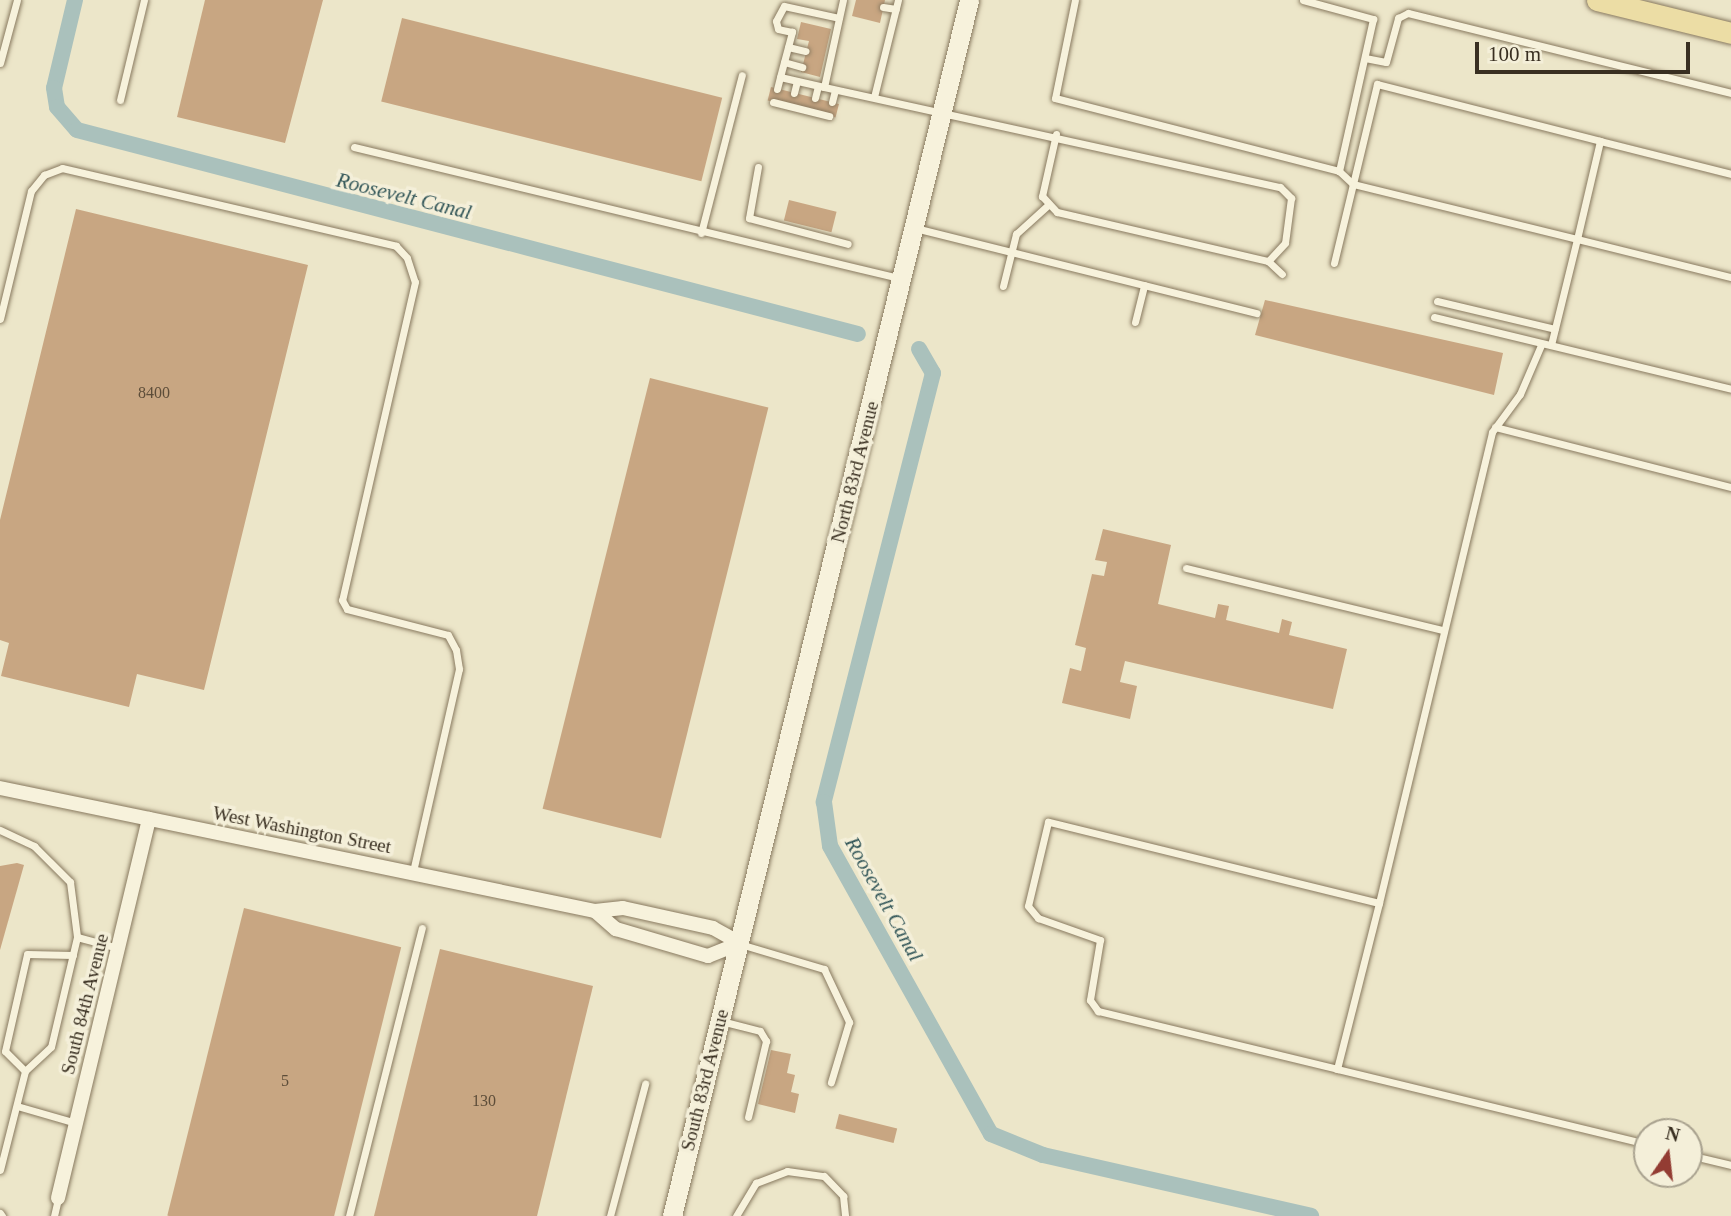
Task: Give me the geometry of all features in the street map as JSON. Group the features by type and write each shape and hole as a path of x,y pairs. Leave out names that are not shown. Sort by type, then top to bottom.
{"main road":[{"name":"North 83rd Avenue","path":"740,943 969,0"},
{"path":"1597,0 1731,33"},
{"name":"South 83rd Avenue","path":"671,1216 740,943"}],"street":[{"name":"West Washington Street","path":"0,788 596,911 636,911 713,928 740,943"},
{"name":"South 84th Avenue","path":"58,1198 149,819"},
{"name":"West Washington Street","path":"596,911 616,929 708,956 740,943"}],"lane":[{"path":"0,63 17,0"},
{"path":"120,100 144,0"},
{"path":"815,98 821,86 843,0"},
{"path":"874,97 898,0"},
{"path":"1075,0 1055,99 1339,171 1353,184 1731,277"},
{"path":"1303,0 1372,18 1366,58 1339,171"},
{"path":"776,89 792,32 778,29 776,21 785,6 839,18"},
{"path":"883,7 896,9"},
{"path":"1366,58 1385,62 1398,18 1408,13 1731,93"},
{"path":"788,47 806,51"},
{"path":"784,62 802,67"},
{"path":"701,233 742,75"},
{"path":"780,77 943,113 1056,134 1280,187 1291,198 1285,243 1268,261"},
{"path":"794,93 797,81"},
{"path":"1334,263 1377,84 1731,174"},
{"path":"832,102 835,90"},
{"path":"773,103 829,116"},
{"path":"1056,134 1042,196 1048,205 1268,261 1282,274"},
{"path":"1551,345 1600,141"},
{"path":"354,147 701,233 903,279"},
{"path":"758,166 749,218 848,244"},
{"path":"0,318 31,191 44,175 62,168 396,246 407,258 415,282 342,600 347,609 448,635 456,650 459,669 413,872"},
{"path":"1003,286 1016,234 1048,205"},
{"path":"915,228 1257,313"},
{"path":"1135,323 1144,285"},
{"path":"1437,301 1555,329"},
{"path":"1434,317 1731,389"},
{"path":"1337,1069 1495,427 1537,364 1541,345"},
{"path":"1495,427 1731,487"},
{"path":"1186,568 1443,630"},
{"path":"1378,903 1048,822 1028,906 1038,918 1100,940 1090,1000 1098,1011 1633,1141"},
{"path":"0,830 34,846 70,882 77,937 51,1047 25,1071 0,1170"},
{"path":"349,1216 422,928"},
{"path":"77,937 119,948"},
{"path":"740,943 824,969 849,1022 831,1082"},
{"path":"25,1071 5,1051 27,954 73,955"},
{"path":"720,1020 760,1031 766,1041 748,1117"},
{"path":"610,1216 645,1084"},
{"path":"17,1106 76,1123"},
{"path":"1703,1158 1731,1165"},
{"path":"736,1216 757,1183 787,1171 824,1176 843,1196 845,1216"},
{"path":"54,1216 58,1198"}],"building":[{"path":"205,0 323,0 285,143 177,117"},
{"path":"856,0 885,0 880,23 852,16"},
{"path":"402,18 722,98 701,181 381,101"},
{"path":"801,22 831,29 820,77 801,72 809,41 797,39"},
{"path":"771,87 839,104 836,118 768,101"},
{"path":"789,200 837,212 831,232 784,220"},
{"path":"76,209 308,265 204,690 137,674 129,707 1,676 9,643 0,640 0,520"},
{"path":"1265,300 1503,353 1494,395 1255,335"},
{"path":"650,378 768,408 661,838 543,809"},
{"path":"1103,529 1171,545 1158,604 1215,618 1218,604 1229,606 1226,620 1279,633 1282,619 1292,622 1289,635 1347,649 1333,709 1125,661 1120,682 1137,686 1130,719 1062,703 1070,668 1081,671 1086,648 1075,645 1092,574 1104,576 1107,562 1095,560"},
{"path":"17,863 24,865 0,950 0,866"},
{"path":"244,908 401,947 334,1216 167,1216"},
{"path":"440,949 593,986 537,1216 374,1216"},
{"path":"771,1050 791,1054 787,1073 795,1075 791,1092 799,1094 795,1113 758,1104"},
{"path":"839,1114 897,1129 894,1143 835,1129"}],"waterway":[{"name":"Roosevelt Canal","path":"75,0 54,88 57,107 77,130 858,334"},
{"name":"Roosevelt Canal","path":"919,349 933,373 824,802 830,846 991,1134 1043,1155 1311,1216"}]}
